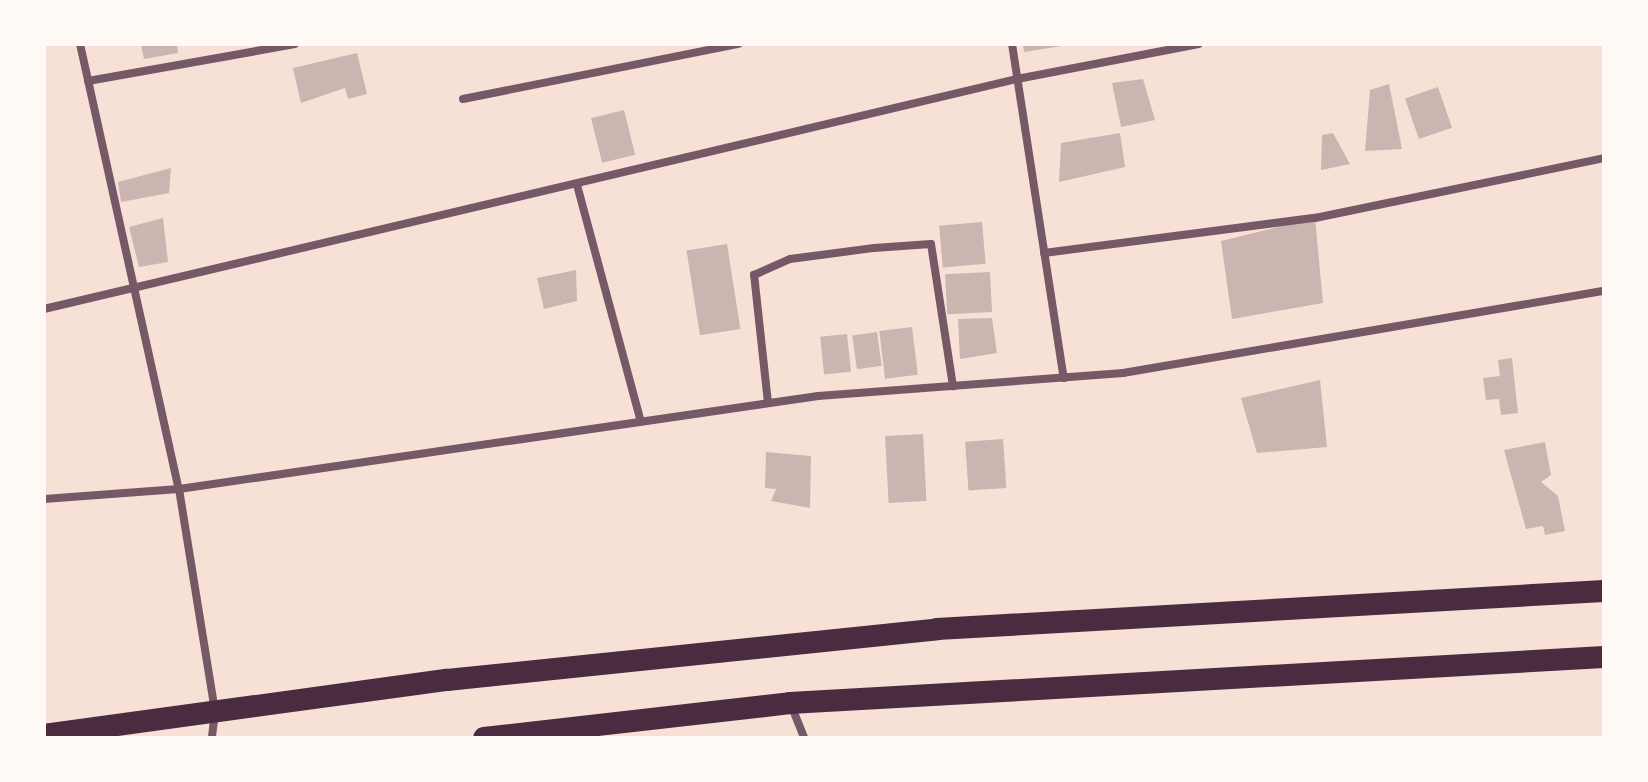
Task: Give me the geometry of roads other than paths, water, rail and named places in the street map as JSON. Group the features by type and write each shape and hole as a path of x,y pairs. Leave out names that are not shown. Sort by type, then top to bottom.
{"highway":[{"path":"44,735 215,712 937,629 1604,591"},
{"path":"484,738 790,703 1604,657"}],"street":[{"path":"80,44 179,489 215,712 212,738"},
{"path":"88,81 295,44"},
{"path":"463,99 739,44"},
{"path":"1012,44 1064,378"},
{"path":"44,309 133,293 1017,79 1199,44"},
{"path":"1044,253 1315,218 1604,158"},
{"path":"577,185 641,422"},
{"path":"768,403 754,275 790,259 874,248 931,244 953,386"},
{"path":"44,499 179,489 768,403 1064,378 1604,291"},
{"path":"790,703 804,738"}]}
